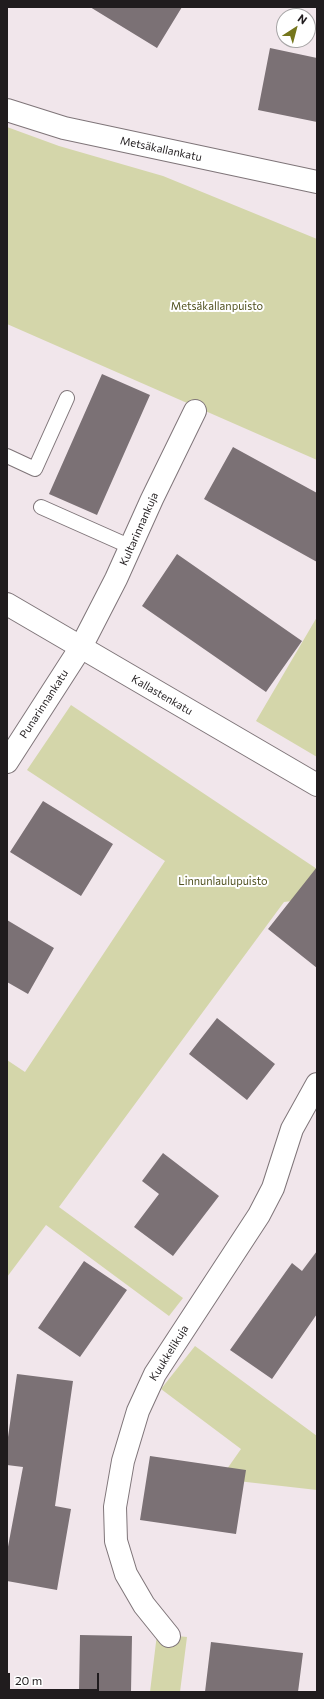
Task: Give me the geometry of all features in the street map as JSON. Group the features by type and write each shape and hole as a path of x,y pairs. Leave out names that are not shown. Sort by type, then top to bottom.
{"street":[{"name":"Metsäkallankatu","path":"7,110 64,128 317,182"},
{"name":"Kultarinnankuja","path":"81,647 196,411"},
{"name":"Kallastenkatu","path":"7,604 317,786"},
{"name":"Punarinnankatu","path":"7,762 81,647"},
{"name":"Kuukkelikuja","path":"169,1636 144,1605 126,1574 116,1541 115,1507 122,1461 138,1411 155,1374 259,1215 273,1188 292,1129 317,1084"}],"lane":[{"path":"7,456 35,469 67,398"},
{"path":"41,507 131,547"}],"green space":[{"name":"Metsäkallanpuisto","path":"7,127 59,146 163,176 317,239 317,460 7,324"},
{"path":"317,617 317,757 256,721"},
{"name":"Linnunlaulupuisto","path":"71,705 317,869 317,898 284,902 59,1207 183,1298 169,1316 46,1225 7,1277 7,1060 25,1072 165,861 27,770"},
{"path":"195,1346 317,1436 317,1490 220,1479 241,1449 161,1389"},
{"path":"157,1634 187,1637 180,1692 150,1692"}],"building":[{"path":"90,7 182,7 157,48"},
{"path":"270,48 317,58 317,122 258,110"},
{"path":"102,374 150,395 97,515 49,494"},
{"path":"233,447 317,493 317,562 204,499"},
{"path":"177,554 302,641 266,692 142,606"},
{"path":"43,801 113,844 81,896 10,852"},
{"path":"317,867 317,968 268,929"},
{"path":"7,920 54,948 28,994 7,982"},
{"path":"217,1018 275,1064 247,1100 189,1054"},
{"path":"163,1153 219,1196 173,1256 134,1227 159,1194 142,1181"},
{"path":"317,1251 317,1314 272,1379 230,1350 292,1263 302,1271"},
{"path":"84,1261 127,1290 80,1357 38,1328"},
{"path":"17,1374 73,1381 55,1506 71,1509 57,1590 7,1581 7,1552 23,1467 7,1465 7,1444"},
{"path":"150,1456 246,1470 236,1534 140,1520"},
{"path":"80,1635 132,1636 131,1692 79,1692"},
{"path":"211,1642 303,1653 298,1692 205,1692"}]}
